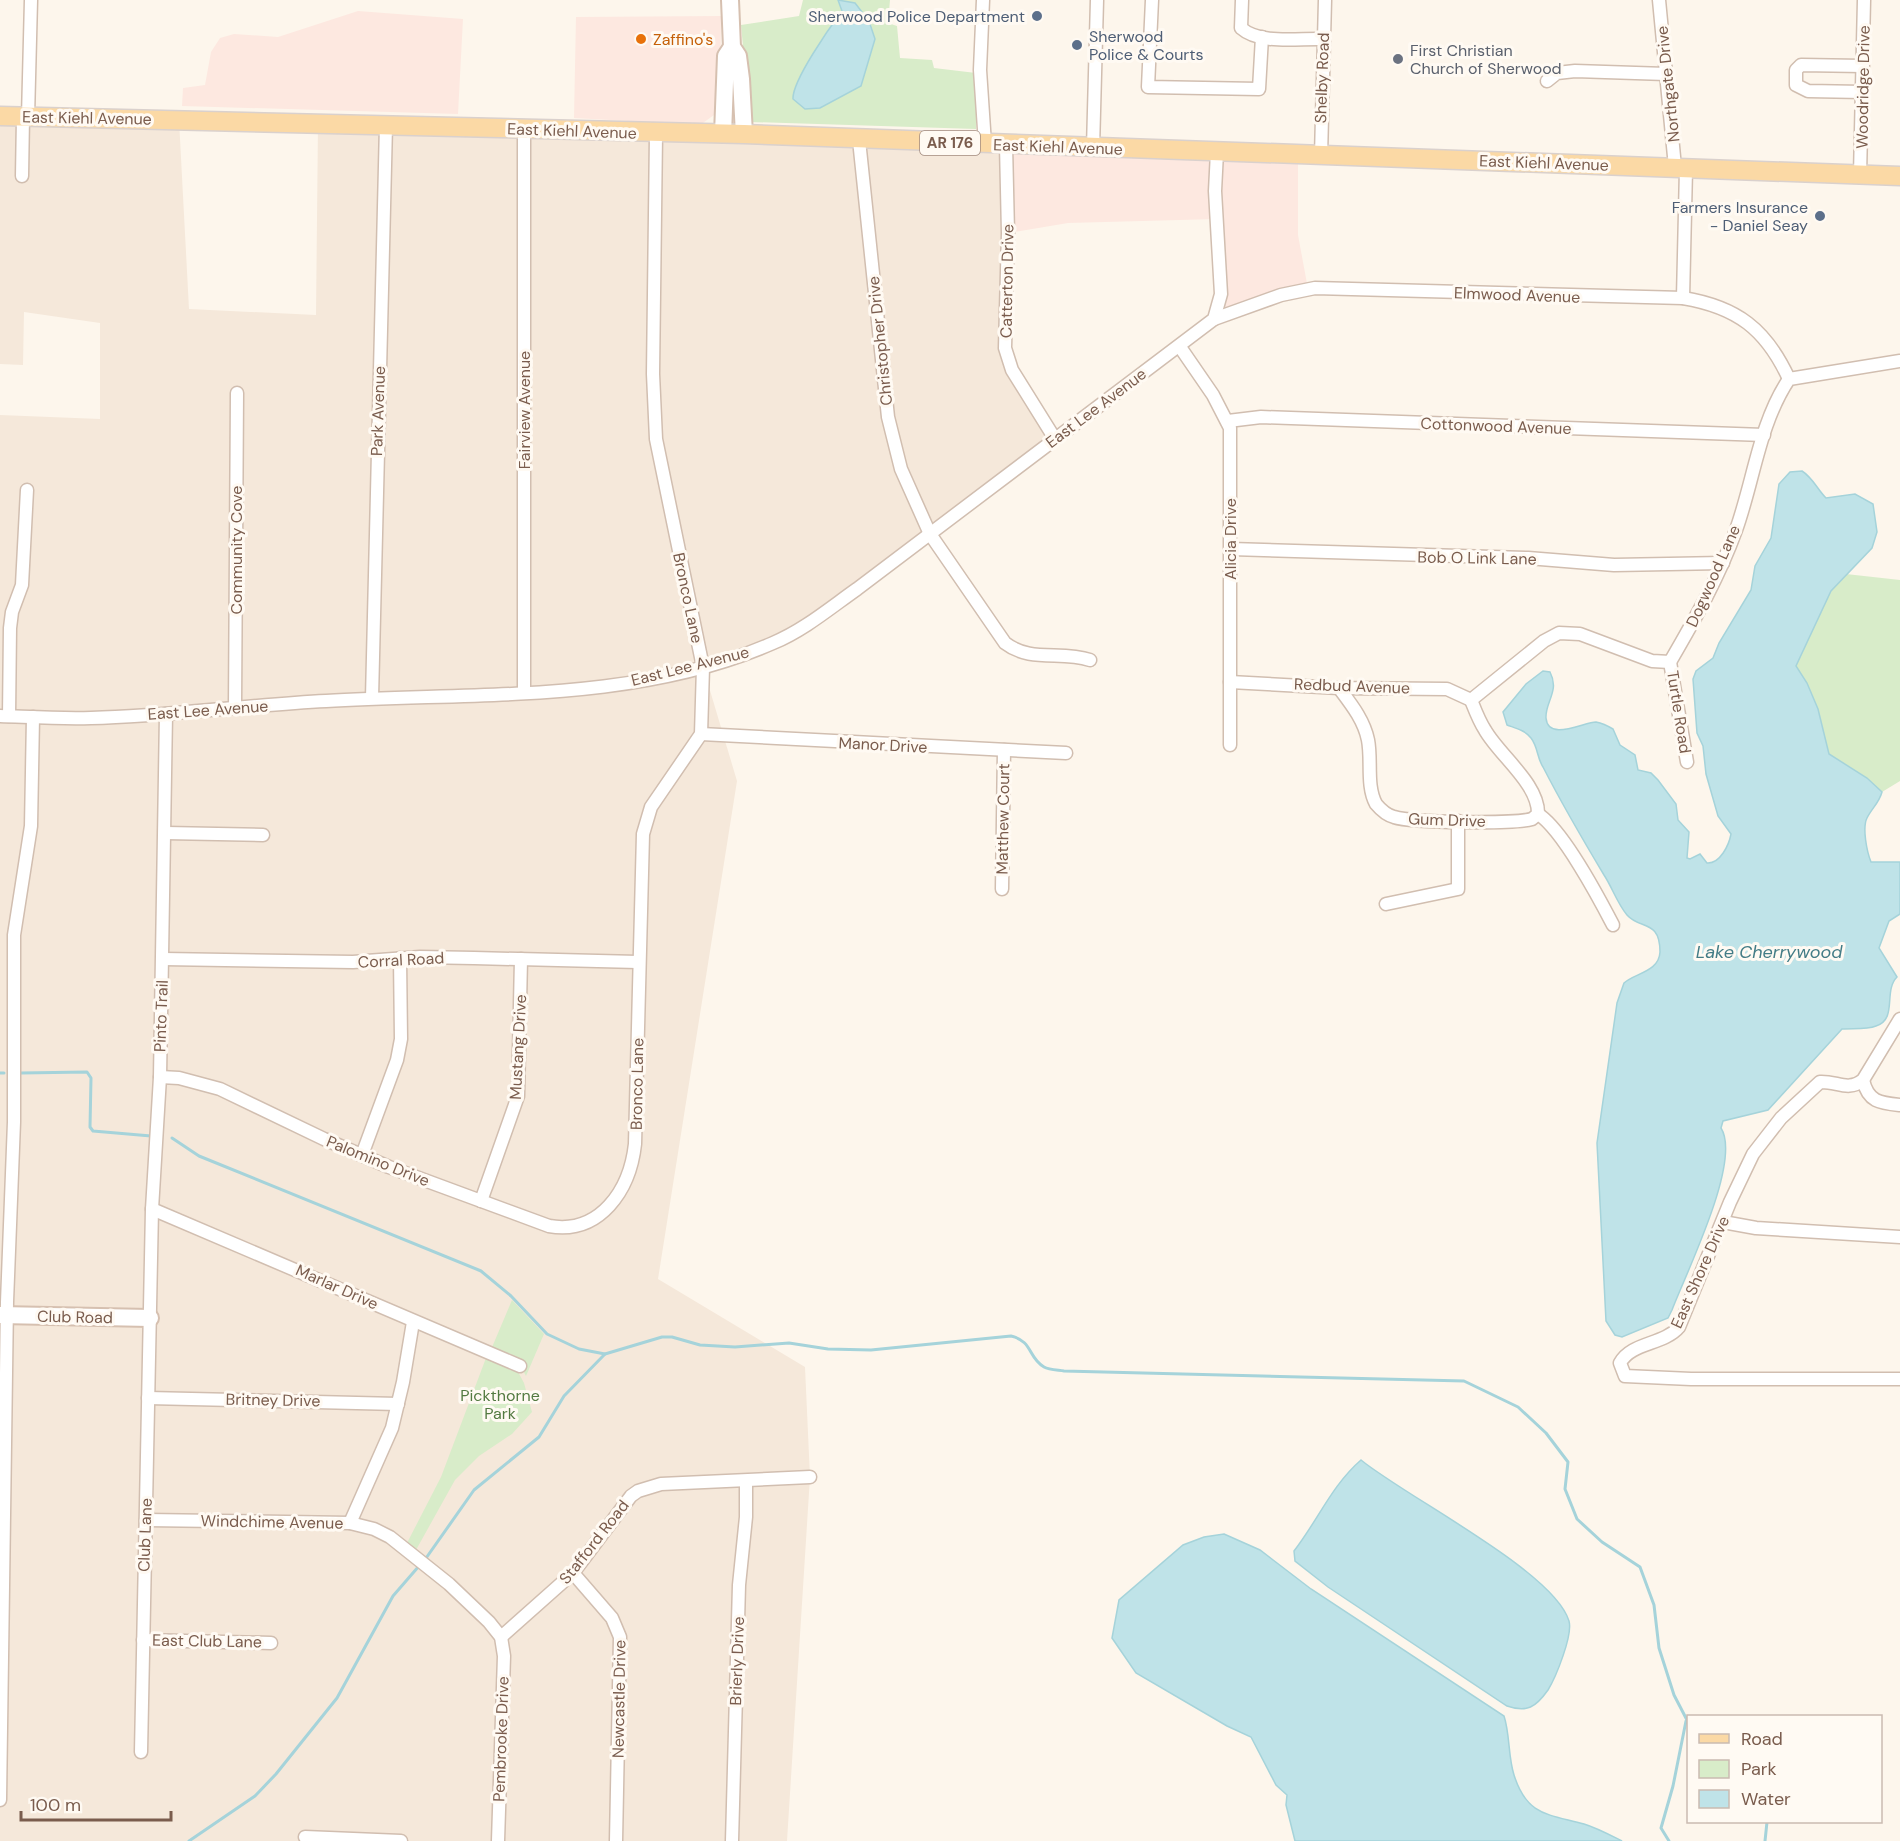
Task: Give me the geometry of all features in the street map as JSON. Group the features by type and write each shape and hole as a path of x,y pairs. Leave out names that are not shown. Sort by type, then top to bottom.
{"main road":[{"name":"East Kiehl Avenue","path":"0,116 656,134 744,134 859,140 1900,176"}],"street":[{"path":"22,176 31,0"},
{"path":"730,0 732,47 738,56 744,134"},
{"path":"983,0 980,70 985,144"},
{"path":"1093,148 1097,0"},
{"path":"1152,0 1148,87 1259,89 1262,37"},
{"path":"1242,0 1241,28 1248,34 1262,37 1323,39"},
{"name":"Shelby Road","path":"1321,156 1325,0"},
{"name":"Northgate Drive","path":"1659,0 1666,74 1681,168 1683,298"},
{"name":"Woodridge Drive","path":"1860,175 1864,0"},
{"path":"723,134 726,56 732,47"},
{"path":"1863,66 1801,65 1796,70 1795,78 1796,85 1808,91 1863,92"},
{"path":"1547,81 1557,73 1575,71 1666,74"},
{"name":"Park Avenue","path":"372,698 386,125"},
{"name":"Fairview Avenue","path":"524,129 524,692"},
{"name":"Bronco Lane","path":"598,1216 623,1186 634,1154 642,844 647,818 658,795 700,734 703,667 656,439 653,374 656,134"},
{"name":"Christopher Drive","path":"859,140 888,417 901,469 930,534 1005,643 1021,652 1036,656 1077,655 1090,660"},
{"name":"Catterton Drive","path":"1006,145 1008,233 1005,348 1012,370 1055,439"},
{"path":"1214,320 1221,294 1215,191 1217,152"},
{"name":"Elmwood Avenue","path":"1214,320 1297,291 1333,287 1500,295 1683,298 1709,302 1752,325 1774,350 1790,379"},
{"name":"East Lee Avenue","path":"4,716 91,718 372,698 599,687 703,667 744,655 800,629 1214,320"},
{"name":"Alicia Drive","path":"1180,347 1228,421 1231,439 1230,745"},
{"path":"1790,379 1900,361"},
{"name":"Dogwood Lane","path":"1670,662 1695,620 1723,562 1736,530 1774,406 1790,379"},
{"name":"Community Cove","path":"235,707 237,393"},
{"name":"Cottonwood Avenue","path":"1228,421 1261,417 1764,435"},
{"path":"4,716 12,612 22,585 27,490"},
{"name":"Bob O Link Lane","path":"1231,549 1528,558 1614,565 1723,562"},
{"path":"1613,925 1564,841 1548,820 1538,814 1537,803 1525,782 1486,732 1471,700 1544,641 1559,633 1580,634 1652,661 1670,662"},
{"name":"Turtle Road","path":"1670,662 1687,762"},
{"name":"Redbud Avenue","path":"1230,682 1339,688 1447,689 1471,700"},
{"name":"Gum Drive","path":"1339,688 1363,724 1370,751 1374,798 1384,813 1399,818 1458,821 1524,821 1538,814"},
{"name":"Pinto Trail","path":"150,1318 152,1209 160,1077 166,834 166,714"},
{"path":"0,1800 3,1315 14,1122 14,935 31,826 33,717"},
{"name":"Manor Drive","path":"700,734 1066,753"},
{"name":"Matthew Court","path":"1002,888 1004,750"},
{"path":"1386,904 1458,889 1458,821"},
{"path":"166,834 263,835"},
{"path":"362,1155 397,1060 401,1030 400,958"},
{"name":"Corral Road","path":"163,959 353,962 400,958 638,962"},
{"name":"Mustang Drive","path":"480,1201 518,1096 521,959"},
{"path":"1900,1019 1863,1080 1868,1096 1874,1100 1900,1105"},
{"name":"Palomino Drive","path":"160,1077 180,1078 220,1089 362,1155 529,1221 562,1228 584,1224 598,1216"},
{"name":"East Shore Drive","path":"1863,1080 1856,1086 1848,1087 1820,1082 1780,1118 1749,1161 1679,1327 1665,1339 1623,1358 1620,1369 1625,1376 1691,1379 1900,1379"},
{"name":"Marlar Drive","path":"152,1209 520,1366"},
{"path":"1723,1222 1756,1228 1900,1237"},
{"name":"Club Road","path":"3,1315 150,1318"},
{"name":"Club Lane","path":"141,1752 150,1318"},
{"path":"350,1523 392,1428 413,1322"},
{"name":"Britney Drive","path":"148,1398 398,1404"},
{"name":"Stafford Road","path":"501,1637 573,1573 631,1496 638,1491 661,1484 810,1477"},
{"name":"Brierly Drive","path":"732,1841 739,1585 746,1528 746,1481"},
{"name":"Windchime Avenue","path":"146,1520 350,1523 374,1529 390,1537 476,1608 501,1637"},
{"name":"Newcastle Drive","path":"573,1573 612,1618 620,1637 616,1841"},
{"name":"Pembrooke Drive","path":"498,1841 503,1667 501,1637"},
{"name":"East Club Lane","path":"143,1640 271,1643"},
{"path":"304,1837 401,1841"}],"shaded area":[{"path":"358,11 463,19 458,114 182,106 183,88 205,85 211,52 220,38 234,34 278,37"},
{"path":"721,16 720,101 714,115 700,125 574,118 576,17"},
{"path":"0,116 179,120 189,309 316,315 318,123 384,136 386,125 1006,145 1005,348 1055,439 776,642 703,667 737,781 658,1279 805,1367 810,1477 787,1841 0,1841 0,415 100,419 100,323 24,312 23,365 0,364"},
{"path":"1006,145 1298,155 1298,235 1308,289 1214,319 1218,307 1217,219 1068,223 1008,233"}],"green space":[{"path":"803,0 890,0 888,23 897,26 900,58 932,60 934,68 976,73 976,129 750,122 741,25 799,16"},
{"path":"1846,574 1900,580 1900,781 1882,792 1867,778 1829,754 1818,709 1796,666 1831,591"},
{"path":"512,1300 544,1334 526,1376 519,1363 490,1352"},
{"name":"Pickthorne Park","path":"486,1358 517,1370 524,1383 532,1412 512,1434 479,1456 455,1480 416,1550 407,1543 441,1477"}],"water":[{"path":"838,0 855,3 869,21 875,39 861,86 820,108 805,109 793,99 794,91 813,54 842,11"},
{"name":"Lake Cherrywood","path":"1802,471 1826,498 1855,494 1873,504 1877,532 1872,548 1831,591 1796,666 1807,683 1818,709 1829,754 1867,778 1882,792 1867,818 1865,834 1871,862 1900,862 1900,914 1889,921 1879,948 1897,977 1891,990 1889,1011 1883,1022 1868,1028 1842,1029 1768,1110 1723,1121 1721,1128 1725,1144 1724,1165 1718,1190 1710,1218 1672,1310 1668,1318 1622,1337 1615,1335 1606,1321 1597,1143 1617,1003 1624,983 1656,964 1660,952 1659,942 1653,930 1632,920 1623,910 1550,781 1533,741 1526,733 1507,725 1503,712 1526,684 1543,671 1550,672 1553,679 1553,691 1546,712 1548,725 1560,730 1596,722 1613,729 1620,745 1635,755 1638,770 1651,773 1676,804 1678,820 1689,832 1687,858 1690,859 1700,854 1707,863 1720,857 1731,834 1718,816 1706,774 1703,746 1697,733 1693,679 1696,671 1713,658 1719,643 1751,590 1755,566 1771,538 1779,484 1790,472"},
{"path":"1361,1460 1508,1558 1537,1580 1558,1601 1569,1621 1569,1636 1548,1690 1535,1704 1520,1709 1507,1706 1328,1587 1295,1561 1294,1551 1333,1492"},
{"path":"1224,1534 1260,1550 1311,1589 1504,1716 1514,1775 1525,1799 1532,1806 1549,1815 1584,1824 1622,1841 1295,1841 1286,1805 1287,1795 1276,1785 1251,1737 1227,1726 1136,1673 1112,1638 1119,1600 1183,1545 1204,1537"}],"waterway":[{"path":"21,1073 87,1072 91,1078 90,1127 93,1131 151,1136"},
{"path":"172,1138 199,1156 481,1271 511,1296 547,1334 579,1349 605,1354"},
{"path":"424,1561 474,1490 539,1437 564,1396 605,1354 662,1337 672,1337 700,1345 735,1347 789,1343 828,1349 871,1350 1011,1336 1023,1342 1044,1367 1064,1371 1464,1381 1518,1407 1546,1433 1568,1462 1565,1489 1577,1519 1602,1542 1640,1567 1654,1605 1659,1648 1674,1695 1687,1720"},
{"path":"189,1841 255,1796 276,1774 337,1698 393,1596 419,1566"},
{"path":"1669,1841 1661,1828 1673,1786 1686,1721"},
{"path":"1765,1841 1767,1823"}],"place":[{"name":"Sherwood Police Department","path":"1037,16"},
{"name":"Zaffino's","path":"641,39"},
{"name":"Sherwood Police & Courts","path":"1077,45"},
{"name":"First Christian Church of Sherwood","path":"1398,59"},
{"name":"Farmers Insurance - Daniel Seay","path":"1820,216"}]}
